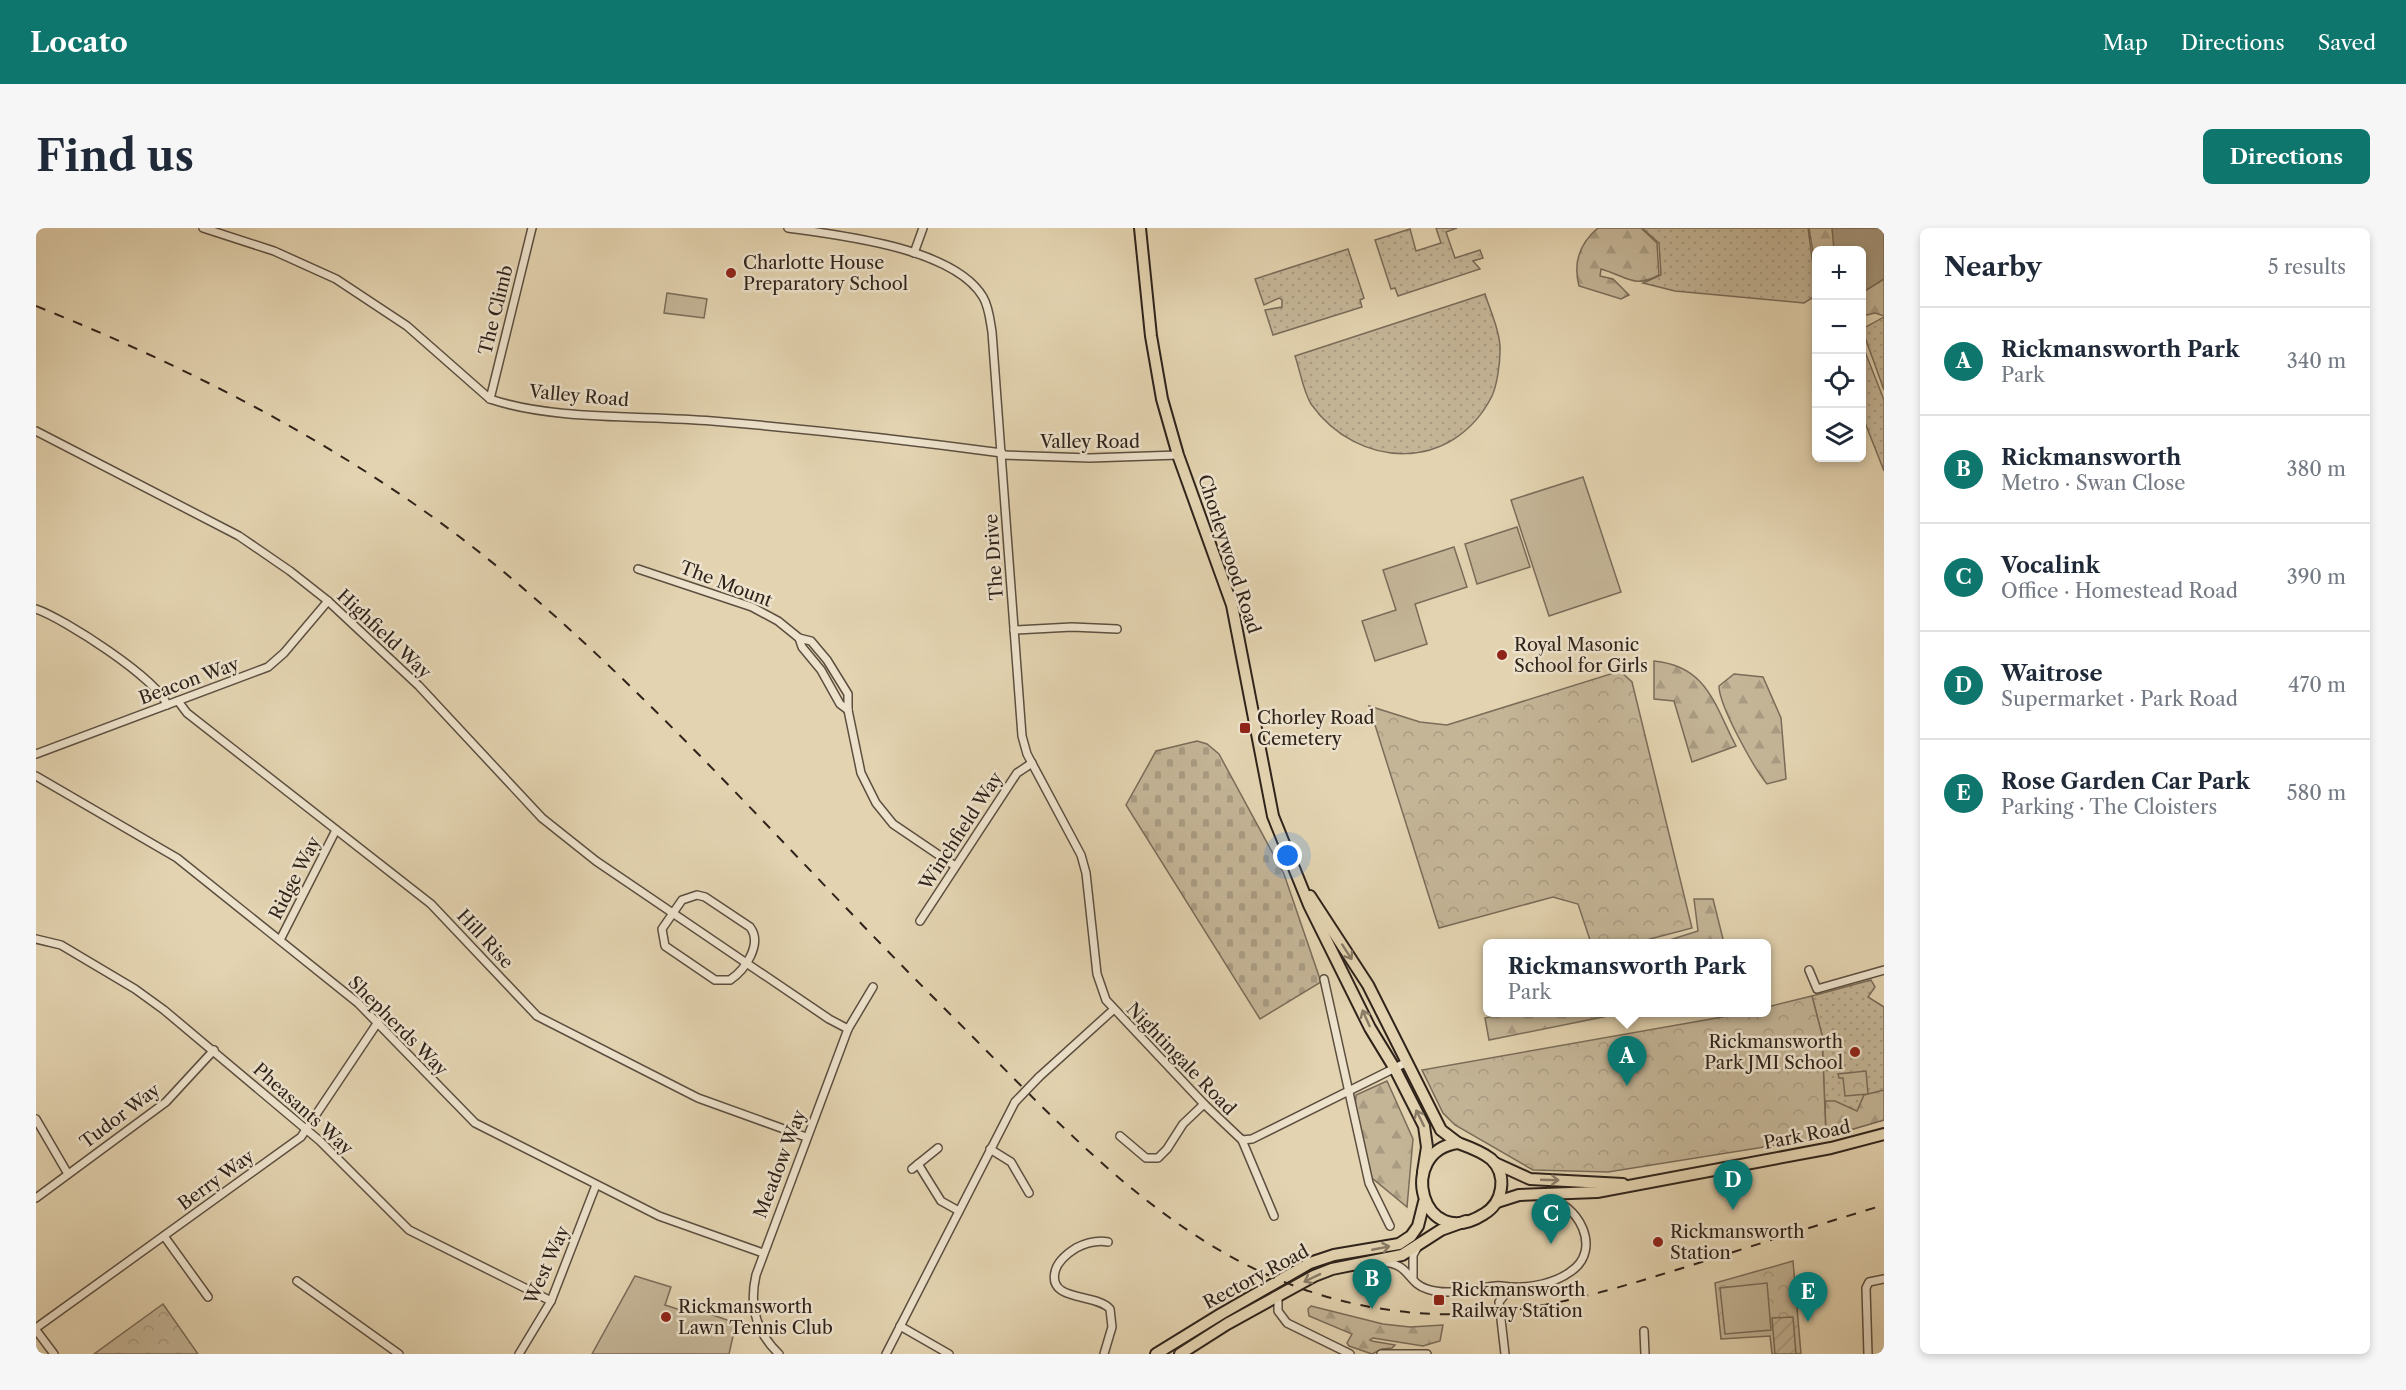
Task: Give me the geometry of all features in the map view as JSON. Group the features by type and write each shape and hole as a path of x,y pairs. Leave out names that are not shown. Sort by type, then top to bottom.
{"main road":[{"name":"Chorleywood Road","path":"1140,228 1151,336 1162,399 1178,455 1232,605 1273,816 1302,886"},
{"path":"1302,886 1368,985 1441,1130 1458,1143 1484,1154 1495,1163 1501,1184 1497,1202 1490,1211 1466,1221 1450,1222 1434,1216 1424,1202 1423,1172 1427,1136 1395,1069 1370,1028 1309,905 1302,886"},
{"name":"Park Road","path":"1497,1202 1526,1195 1573,1195 1831,1148 1884,1134"},
{"path":"1423,1172 1427,1163 1442,1148 1458,1143"},
{"name":"Park Road","path":"1495,1163 1530,1179 1599,1181 1629,1185"},
{"name":"Rectory Road","path":"1156,1354 1193,1330 1310,1263 1334,1255 1399,1244 1411,1236 1418,1226 1424,1202"},
{"name":"Rectory Road","path":"1180,1354 1278,1296 1332,1269 1402,1255 1417,1248 1429,1236 1466,1221"}],"street":[{"path":"203,228 283,254 336,279 407,326 490,399"},
{"name":"The Climb","path":"490,399 532,228"},
{"name":"The Drive","path":"788,228 850,237 914,253 946,266 967,280 984,298 991,326 1022,736 1032,763 1081,855 1086,873 1096,974 1102,993 1113,1010"},
{"path":"914,253 923,228"},
{"name":"Valley Road","path":"490,399 554,411 711,421 1002,454 1090,458 1178,455"},
{"name":"Highfield Way","path":"36,431 238,536 328,601 419,686 542,818 596,861 848,1029"},
{"name":"The Mount","path":"638,568 752,607 778,621 799,638 812,641 848,694 848,710 861,773 880,809 908,835 955,866"},
{"name":"Beacon Way","path":"36,754 268,667 284,653 328,601"},
{"path":"36,609 55,616 116,657 160,693 167,705"},
{"path":"1014,630 1072,627 1117,629"},
{"name":"Hill Rise","path":"178,701 187,713 431,904 537,1016 698,1098 806,1137"},
{"name":"Winchfield Way","path":"920,921 1017,773 1032,763"},
{"name":"Shepherds Way","path":"36,776 160,846 280,940 378,1022 475,1123 659,1216 763,1253"},
{"name":"Ridge Way","path":"280,940 336,830"},
{"path":"701,895 750,927 754,933 755,945 746,963 733,978 717,981 665,946 662,932 672,913 685,898 701,895"},
{"name":"Pheasants Way","path":"36,939 61,945 135,989 214,1050 308,1130 409,1230 551,1301"},
{"path":"1809,970 1816,989 1884,970"},
{"path":"1324,979 1369,1183 1390,1226"},
{"name":"Meadow Way","path":"779,1354 763,1335 752,1304 753,1287 763,1253 848,1029 873,987"},
{"name":"Nightingale Road","path":"886,1354 1015,1102 1039,1077 1113,1010 1242,1140 1252,1139 1407,1062"},
{"name":"Berry Way","path":"36,1329 288,1147 308,1130 378,1022"},
{"name":"Tudor Way","path":"36,1197 166,1102 214,1050"},
{"path":"1120,1136 1146,1158 1158,1158 1167,1149 1183,1124 1204,1104"},
{"path":"36,1119 68,1174"},
{"path":"1242,1140 1274,1216"},
{"path":"938,1148 915,1166 941,1202 959,1211"},
{"path":"990,1149 1011,1162 1029,1193"},
{"name":"West Way","path":"519,1354 551,1301 596,1185"},
{"path":"1367,1261 1398,1264 1423,1288 1440,1292 1484,1289 1494,1286 1531,1287 1571,1272 1582,1259 1585,1249 1583,1227 1567,1206 1555,1199 1526,1195"},
{"path":"164,1236 208,1297"},
{"path":"1104,1354 1112,1327 1110,1309 1100,1300 1065,1293 1056,1286 1054,1274 1061,1261 1077,1248 1092,1242 1107,1242"},
{"path":"1413,1277 1413,1255 1417,1248"},
{"path":"1868,1354 1867,1284 1884,1279"},
{"path":"297,1281 399,1354"},
{"path":"1504,1354 1499,1302 1511,1287"},
{"path":"1278,1296 1278,1311 1287,1323 1350,1354"},
{"path":"900,1326 949,1354"},
{"path":"36,1329 54,1354"},
{"path":"1644,1331 1645,1354"},
{"path":"1381,1354 1426,1354"}],"green space":[{"path":"1436,228 1457,228 1446,232 1455,258 1480,250 1483,258 1473,261 1480,269 1398,296 1395,288 1391,289 1375,240 1410,229 1416,251 1441,243"},
{"path":"1598,228 1641,228 1657,243 1659,275 1636,281 1601,269 1600,276 1613,279 1629,295 1621,299 1579,286 1577,269 1582,247"},
{"path":"1642,228 1808,228 1812,258 1812,298 1804,303 1675,291 1643,283 1661,275 1659,243"},
{"path":"1809,228 1884,228 1884,316 1875,313 1866,315 1866,246 1812,246"},
{"path":"1348,249 1364,298 1360,300 1362,307 1273,335 1265,310 1282,307 1282,300 1279,298 1264,305 1255,279"},
{"path":"667,293 707,299 704,318 664,313"},
{"path":"1485,294 1500,344 1497,380 1492,396 1475,421 1454,439 1430,450 1404,454 1379,451 1354,441 1331,426 1311,404 1295,356"},
{"path":"1884,317 1884,390 1866,340 1866,327"},
{"path":"1866,354 1884,400 1884,471 1866,425"},
{"path":"1583,477 1621,592 1549,616 1511,500"},
{"path":"1517,527 1530,567 1477,584 1465,544"},
{"path":"1454,547 1467,587 1415,604 1427,644 1375,661 1362,621 1396,610 1383,570"},
{"path":"1654,661 1672,664 1686,670 1697,679 1714,702 1736,746 1692,762 1674,701 1654,699"},
{"path":"1620,671 1632,682 1692,928 1650,939 1590,939 1578,904 1553,897 1439,928 1369,706 1420,722 1447,725"},
{"path":"1734,674 1763,677 1781,718 1786,779 1767,784 1738,737 1719,686"},
{"path":"1197,741 1207,744 1219,754 1284,874 1321,982 1260,1019 1126,805 1156,751"},
{"path":"1694,899 1713,899 1723,939 1673,939 1698,931"},
{"name":"Rickmansworth Park JMI School","path":"1871,980 1875,987 1868,997 1884,1007 1884,1120 1826,1137 1822,1035 1812,996"},
{"path":"1812,996 1822,1035 1826,1137 1608,1172 1533,1170 1455,1125 1443,1113 1422,1070 1722,1017 1771,1017 1771,1006"},
{"path":"1489,1017 1603,1017 1489,1040 1485,1018"},
{"path":"1866,1071 1868,1094 1845,1096 1843,1078 1839,1078 1838,1074"},
{"path":"1387,1081 1413,1139 1407,1207 1372,1178 1355,1110 1356,1095"},
{"path":"1884,1090 1884,1120 1826,1137 1825,1101 1835,1101 1857,1111 1864,1095"},
{"path":"1793,1261 1801,1354 1772,1354 1770,1336 1721,1339 1715,1283"},
{"name":"Rickmansworth Lawn Tennis Club","path":"635,1276 671,1287 665,1305 693,1314 695,1309 736,1323 729,1354 592,1354"},
{"path":"1767,1283 1771,1330 1725,1334 1720,1288"},
{"path":"163,1304 198,1354 94,1354"},
{"path":"1311,1306 1383,1324 1410,1327 1443,1325 1440,1341 1423,1346 1373,1338 1370,1340 1395,1345 1372,1354 1349,1346 1347,1343 1352,1334 1309,1316 1308,1309"},
{"path":"1793,1317 1796,1354 1775,1354 1772,1318"}],"shaded area":[{"path":"1832,228 1884,228 1884,279 1866,290 1866,246 1834,246"}],"railway":[{"path":"36,306 164,361 288,425 348,460 463,539 517,583 628,684 735,791 891,955 1094,1156 1146,1200 1202,1239 1261,1272 1326,1297 1397,1311 1474,1314 1583,1297 1884,1205"}],"place":[{"name":"Charlotte House Preparatory School","path":"731,273"},
{"name":"Royal Masonic School for Girls","path":"1502,655"},
{"name":"Chorley Road Cemetery","path":"1245,728"},
{"name":"Rickmansworth Park JMI School","path":"1855,1052"},
{"name":"Rickmansworth Park","path":"1627,1086"},
{"name":"Waitrose","path":"1733,1210"},
{"name":"Rickmansworth Station","path":"1658,1242"},
{"name":"Vocalink","path":"1551,1244"},
{"name":"Rickmansworth Railway Station","path":"1439,1300"},
{"name":"Rickmansworth","path":"1372,1309"},
{"name":"Rickmansworth Lawn Tennis Club","path":"666,1317"},
{"name":"Rose Garden Car Park","path":"1808,1322"}]}
